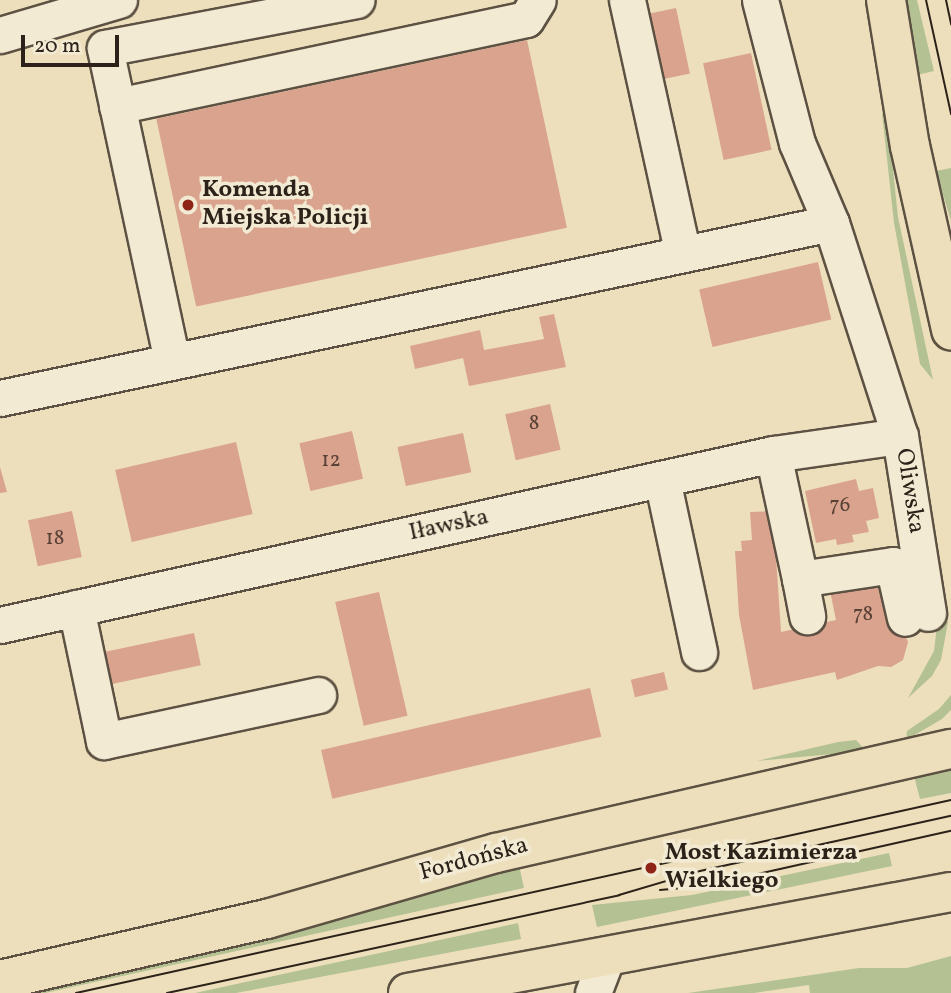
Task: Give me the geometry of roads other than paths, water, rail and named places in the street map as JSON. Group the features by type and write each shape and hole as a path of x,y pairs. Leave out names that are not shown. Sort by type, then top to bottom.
{"main road":[{"path":"886,0 910,146 951,330"},
{"name":"Fordońska","path":"0,980 267,919 496,853 944,746"},
{"path":"408,993 515,984 607,957 945,896"}],"street":[{"path":"0,35 119,0"},
{"path":"172,361 105,48 356,0"},
{"path":"117,106 526,19 538,0"},
{"path":"627,0 683,254"},
{"name":"Oliwska","path":"760,0 797,143 831,223 876,372 900,436 917,616 893,565 800,579"},
{"path":"0,398 831,223"},
{"name":"Iławska","path":"0,625 773,454 900,436"},
{"path":"773,454 807,616"},
{"path":"662,479 699,652"},
{"path":"76,608 104,741 318,695"},
{"path":"593,993 607,957"}],"tram line":[{"path":"926,0 951,114"},
{"path":"946,0 951,24"},
{"path":"76,993 951,800"},
{"path":"167,993 619,895 700,871 951,816"},
{"path":"660,890 704,886 951,831"}],"place":[{"name":"Komenda Miejska Policji","path":"188,205"},
{"name":"Most Kazimierza Wielkiego","path":"651,868"}]}
